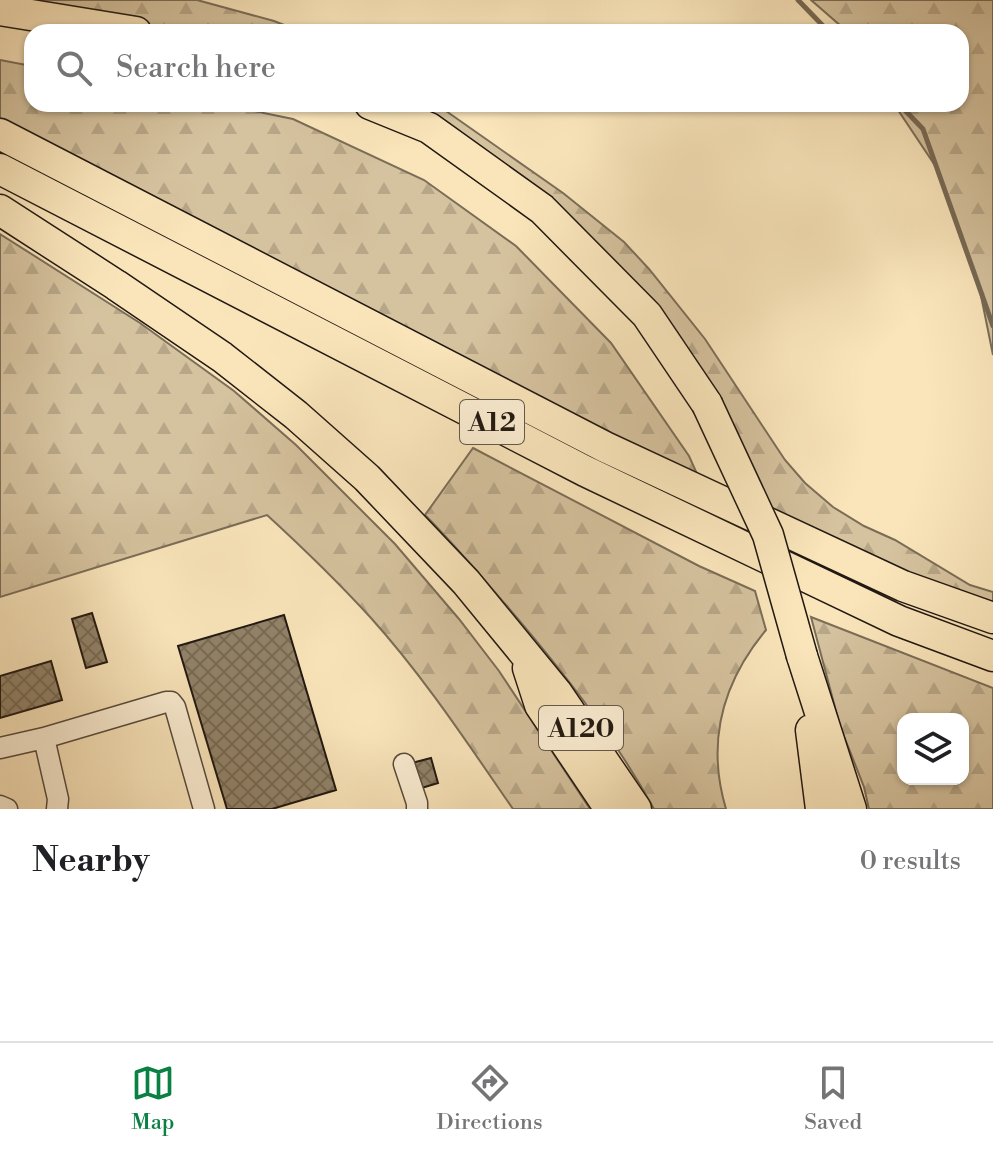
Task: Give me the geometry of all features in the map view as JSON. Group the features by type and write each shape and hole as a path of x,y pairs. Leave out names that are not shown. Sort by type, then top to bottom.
{"highway":[{"path":"0,10 87,24"},
{"path":"390,112 429,128 542,209 647,315 707,404 768,535 802,656 851,809"},
{"name":"A12","path":"0,134 605,447 903,586 993,618"},
{"name":"A12","path":"0,169 585,471 899,621 993,656"},
{"path":"0,210 211,349 296,415 367,478 466,582 523,651 540,705 610,809"},
{"name":"A120","path":"523,651 557,693 636,809"},
{"path":"802,656 821,809"}],"lane":[{"path":"0,748 171,702 204,809"},
{"path":"44,738 58,799 57,809"},
{"path":"404,764 417,809"},
{"path":"0,806 7,809"}],"green space":[{"path":"0,0 197,0 282,24 112,24"},
{"path":"811,0 993,0 993,355 979,286 938,170 899,112 969,112 969,24 839,24"},
{"path":"0,60 24,64 24,112 259,112 293,119 424,180 516,246 611,343 689,456 703,487 0,126"},
{"path":"397,112 447,112 563,193 624,242 705,339 785,460 805,483 833,507 864,526 895,540 970,585 993,592 993,613 778,525 757,476 718,402 609,266"},
{"path":"0,234 140,323 234,391 296,445 395,544 459,619 499,671 590,809 513,809 445,711 390,640 333,578 267,515 0,597"},
{"path":"473,448 699,566 755,591 766,630 738,671 722,714 718,737 720,784 726,809 654,809 622,755 567,679 457,548 425,515"},
{"path":"811,617 993,688 993,809 869,809 864,787 840,726"}],"building":[{"path":"92,613 107,662 86,668 72,619"},
{"path":"284,615 336,790 272,809 227,809 178,646"},
{"path":"51,661 62,700 0,718 0,676"},
{"path":"431,758 438,783 415,790 408,764"}],"waterway":[{"path":"798,0 821,24"},
{"path":"907,112 923,129 993,326"}]}
